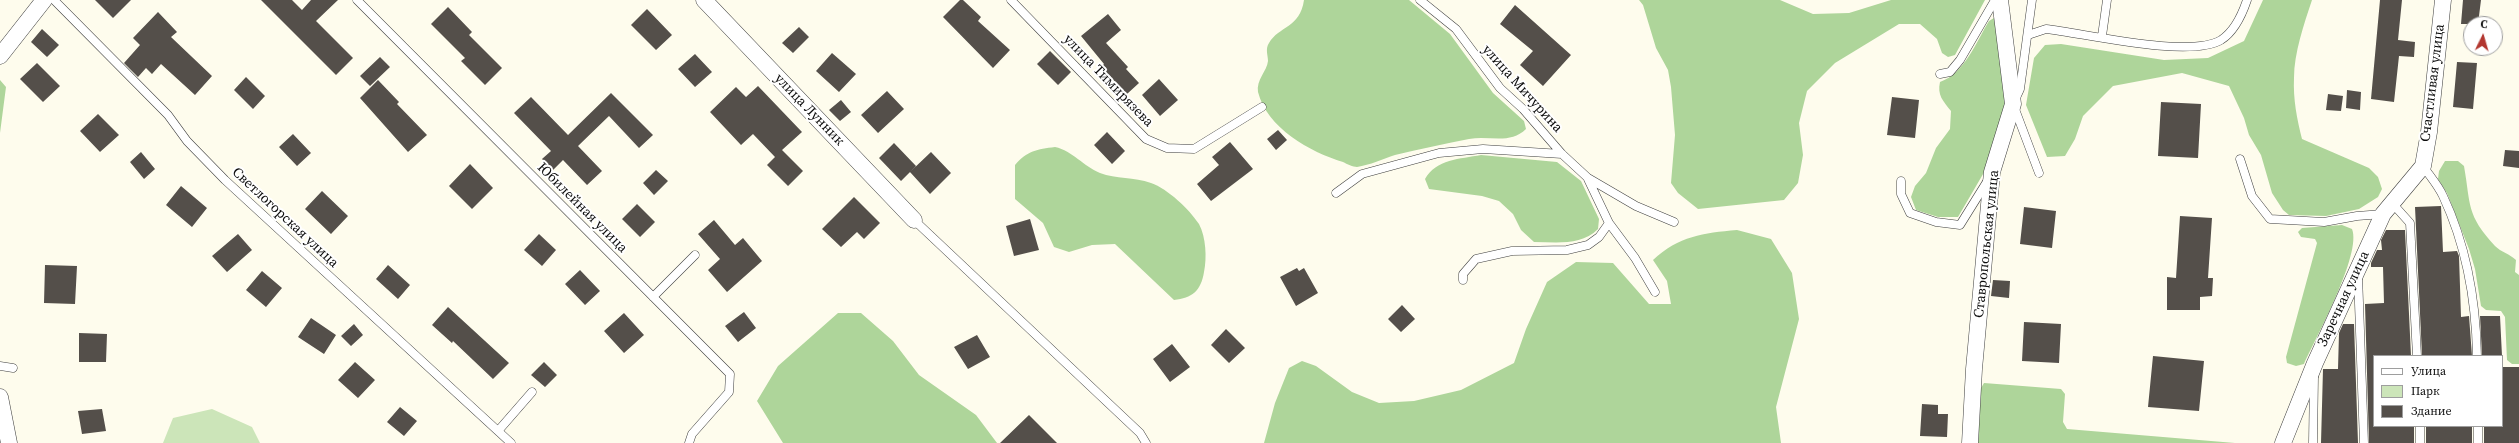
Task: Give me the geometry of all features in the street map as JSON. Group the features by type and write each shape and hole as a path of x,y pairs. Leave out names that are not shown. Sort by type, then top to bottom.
{"street":[{"path":"0,56 44,0"},
{"name":"улица Лунник","path":"704,0 914,220"},
{"name":"Ставропольская улица","path":"1970,443 1974,369 1992,172 2013,104 2000,0"},
{"name":"Счастливая улица","path":"2423,166 2429,132 2443,0"},
{"name":"Заречная улица","path":"2283,443 2315,363 2387,209 2423,166"},
{"path":"0,397 9,443"}],"lane":[{"name":"Светлогорская улица","path":"54,0 168,115 186,141 225,180 511,443"},
{"name":"Юбилейная улица","path":"357,0 730,374 729,392 692,434 689,443"},
{"name":"улица Тимирязева","path":"1011,0 1146,139 1167,148 1194,149 1262,107"},
{"name":"улица Мичурина","path":"1420,0 1456,29 1500,88 1523,109 1562,154 1588,178"},
{"path":"1940,74 1950,72 1960,60 1996,0"},
{"path":"2032,0 2020,88 2013,104 2039,172"},
{"path":"2102,36 2107,0"},
{"path":"2028,34 2046,29 2165,46 2200,45 2220,40 2241,19 2247,0"},
{"path":"1336,193 1362,174 1439,153 1483,148 1562,154"},
{"path":"2240,159 2252,196 2270,219 2324,222 2387,209 2410,223 2417,355"},
{"path":"2423,166 2443,195 2464,250 2476,318 2477,355"},
{"path":"1901,182 1901,194 1910,213 1936,222 1960,225 1992,172"},
{"path":"1588,178 1636,206 1674,222"},
{"path":"1588,178 1610,223 1635,258 1655,292"},
{"path":"914,220 1134,428 1146,443"},
{"path":"1463,280 1463,274 1476,259 1512,251 1567,250 1588,245 1599,237 1610,223"},
{"path":"653,297 695,255"},
{"path":"2358,269 2364,443"},
{"path":"2313,443 2315,363"},
{"path":"0,366 13,368"},
{"path":"498,431 532,392"},
{"path":"2420,427 2420,443"},
{"path":"2478,427 2478,443"}],"green space":[{"path":"1304,0 1409,0 1450,34 1493,93 1524,121 1526,129 1513,137 1469,139 1395,155 1357,167 1330,158 1304,145 1292,137 1270,117 1263,105 1258,88 1268,61 1268,45 1273,37 1289,26 1298,16 1302,9"},
{"path":"1639,0 1780,0 1813,14 1849,13 1891,0 1985,0 1955,55 1948,57 1942,53 1937,39 1920,24 1899,24 1835,63 1807,91 1799,123 1803,155 1798,183 1784,200 1698,209 1678,193 1671,183 1675,135 1671,87 1668,70 1656,48 1643,5"},
{"path":"2263,0 2312,0 2300,39 2294,68 2295,101 2302,139 2369,168 2378,177 2382,189 2378,197 2359,209 2326,216 2289,215 2283,210 2272,193 2261,155 2249,135 2244,118 2229,86 2182,73 2113,86 2083,116 2075,139 2065,156 2047,157 2026,105 2034,58 2045,45 2061,44 2164,60 2208,58 2244,41"},
{"path":"1994,18 1997,22 2006,100 1986,169 1958,217 1938,217 1916,210 1911,197 1915,186 1926,173 1936,148 1950,129 1951,111 1943,101 1940,94 1940,82 1949,78 1963,64 1989,21"},
{"path":"0,80 6,87 0,133"},
{"path":"1055,147 1073,155 1088,167 1100,173 1145,181 1158,186 1171,195 1190,212 1199,224 1203,235 1205,248 1203,279 1195,292 1186,297 1174,300 1115,244 1092,245 1069,252 1054,247 1043,223 1015,199 1015,165 1019,160 1028,154"},
{"path":"1481,155 1557,162 1581,181 1599,219 1598,229 1576,241 1534,242 1521,230 1513,214 1499,201 1482,196 1429,189 1425,179 1435,167 1449,161"},
{"path":"2445,161 2458,161 2464,166 2469,200 2474,217 2479,226 2495,246 2516,260 2515,272 2519,275 2519,364 2512,364 2507,360 2505,317 2501,311 2486,310 2481,306 2475,269 2469,249 2447,193 2438,179 2439,171"},
{"path":"2342,225 2352,229 2353,241 2344,276 2304,364 2296,366 2287,363 2286,357 2317,243 2315,239 2301,237 2298,232 2302,228"},
{"path":"1737,230 1771,239 1792,273 1799,319 1776,407 1781,443 1264,443 1275,403 1289,368 1302,361 1316,366 1352,392 1379,403 1414,401 1461,390 1514,363 1526,329 1547,282 1576,262 1613,263 1649,304 1671,304 1667,281 1653,260 1672,246 1692,237 1702,234"},
{"path":"838,313 861,313 893,341 919,375 976,415 997,443 783,443 757,401 778,366"},
{"path":"1984,383 2061,389 2065,394 2063,422 2067,429 2235,443 1978,443 1981,388"},
{"path":"212,409 252,427 260,443 163,443 173,418"}],"building":[{"path":"95,0 131,0 113,18"},
{"path":"261,0 292,0 302,10 311,0 338,0 316,21 353,58 336,75"},
{"path":"960,0 963,0 981,17 978,21 1010,50 993,68 943,17"},
{"path":"2380,0 2402,0 2398,40 2415,42 2414,57 2399,56 2394,102 2371,99"},
{"path":"2463,0 2481,0 2479,16 2463,16 2463,24 2461,24"},
{"path":"1515,5 1571,55 1543,86 1520,65 1533,51 1500,24"},
{"path":"448,7 472,32 469,35 502,68 485,85 461,61 465,58 431,24"},
{"path":"647,9 672,35 656,50 631,25"},
{"path":"158,12 177,32 171,37 212,76 195,95 161,64 152,74 146,68 138,77 124,63 140,45 133,38"},
{"path":"1108,14 1121,30 1106,43 1128,67 1126,69 1139,83 1127,94 1101,67 1104,64 1081,36"},
{"path":"799,27 809,37 793,53 782,43"},
{"path":"42,29 59,45 47,57 31,42"},
{"path":"1050,51 1071,72 1058,85 1037,64"},
{"path":"832,53 856,74 839,92 816,71"},
{"path":"695,54 712,72 695,87 678,69"},
{"path":"380,57 390,67 370,86 360,76"},
{"path":"2457,62 2477,63 2473,109 2453,107"},
{"path":"37,63 60,86 43,102 20,79"},
{"path":"246,77 265,96 253,109 234,90"},
{"path":"1159,79 1178,100 1160,116 1142,95"},
{"path":"378,80 399,102 397,104 427,135 408,152 360,98"},
{"path":"758,86 802,132 782,150 803,171 788,186 767,165 775,157 753,134 741,145 710,112 736,87 746,97"},
{"path":"2347,90 2361,92 2360,110 2346,108"},
{"path":"887,91 904,109 878,133 861,115"},
{"path":"611,93 653,135 639,148 609,116 578,146 602,171 587,185 563,160 553,170 542,159 551,151 514,113 531,97 568,135"},
{"path":"2328,94 2343,96 2341,111 2326,110"},
{"path":"1892,97 1919,100 1915,138 1887,135"},
{"path":"841,100 851,112 840,121 829,110"},
{"path":"2161,102 2201,104 2198,158 2158,156"},
{"path":"98,114 119,135 100,152 80,131"},
{"path":"1278,130 1287,140 1276,150 1267,139"},
{"path":"1107,132 1125,151 1112,164 1094,145"},
{"path":"293,134 311,153 297,166 279,147"},
{"path":"1230,142 1253,169 1211,201 1197,184 1219,165 1212,157"},
{"path":"894,143 916,166 901,181 879,158"},
{"path":"2505,150 2519,151 2519,168 2503,166"},
{"path":"141,152 155,169 144,179 130,162"},
{"path":"931,152 951,173 930,194 910,172"},
{"path":"470,164 493,188 472,209 449,186"},
{"path":"656,170 668,181 654,195 643,183"},
{"path":"181,186 207,208 192,227 166,205"},
{"path":"322,191 348,216 331,234 305,209"},
{"path":"854,197 880,223 864,239 857,232 841,247 822,229"},
{"path":"637,204 655,222 640,237 622,219"},
{"path":"2441,206 2443,252 2457,251 2459,256 2461,317 2469,316 2472,355 2422,355 2415,207"},
{"path":"2024,207 2056,211 2052,248 2020,244"},
{"path":"2180,216 2212,218 2208,278 2213,278 2212,296 2200,297 2200,310 2167,310 2167,277 2176,278"},
{"path":"1030,219 1039,250 1014,256 1006,226"},
{"path":"714,220 735,245 743,238 762,261 727,292 708,270 720,259 698,234"},
{"path":"2386,230 2405,230 2411,355 2373,355 2373,427 2414,427 2414,443 2369,443 2365,304 2384,303 2383,267 2371,267 2371,263 2377,250 2382,250 2381,240"},
{"path":"238,234 252,250 227,272 212,256"},
{"path":"539,234 556,250 542,266 524,250"},
{"path":"45,265 77,266 75,304 44,303"},
{"path":"388,265 410,285 398,299 376,279"},
{"path":"1297,268 1299,271 1304,268 1318,293 1296,306 1280,277"},
{"path":"580,270 600,291 585,305 565,284"},
{"path":"262,271 282,288 266,307 246,290"},
{"path":"1993,280 2010,281 2009,298 1991,296"},
{"path":"1402,305 1415,319 1401,332 1388,319"},
{"path":"448,307 509,363 493,379 453,341 452,343 432,325"},
{"path":"744,312 756,328 738,342 725,326"},
{"path":"624,313 644,335 624,353 604,331"},
{"path":"2480,316 2500,316 2502,355 2482,355"},
{"path":"311,318 336,335 324,354 298,337"},
{"path":"2024,322 2061,324 2059,363 2022,361"},
{"path":"354,324 363,335 351,346 341,336"},
{"path":"2343,324 2354,324 2358,443 2321,443 2323,369 2338,369 2339,333"},
{"path":"1226,329 1245,348 1229,363 1211,345"},
{"path":"79,333 107,334 106,362 79,362"},
{"path":"977,335 990,357 968,369 954,347"},
{"path":"1172,344 1190,367 1170,382 1153,359"},
{"path":"2153,356 2204,361 2199,411 2148,407"},
{"path":"355,362 375,380 358,398 338,380"},
{"path":"544,362 557,375 545,387 531,375"},
{"path":"2503,367 2519,367 2519,443 2484,443 2484,427 2503,427"},
{"path":"1922,404 1938,405 1938,414 1948,414 1947,437 1920,436"},
{"path":"400,407 417,421 404,436 387,422"},
{"path":"102,409 106,431 82,434 78,411"},
{"path":"1029,415 1057,443 1000,443"},
{"path":"2426,427 2472,427 2472,443 2426,443"}]}
